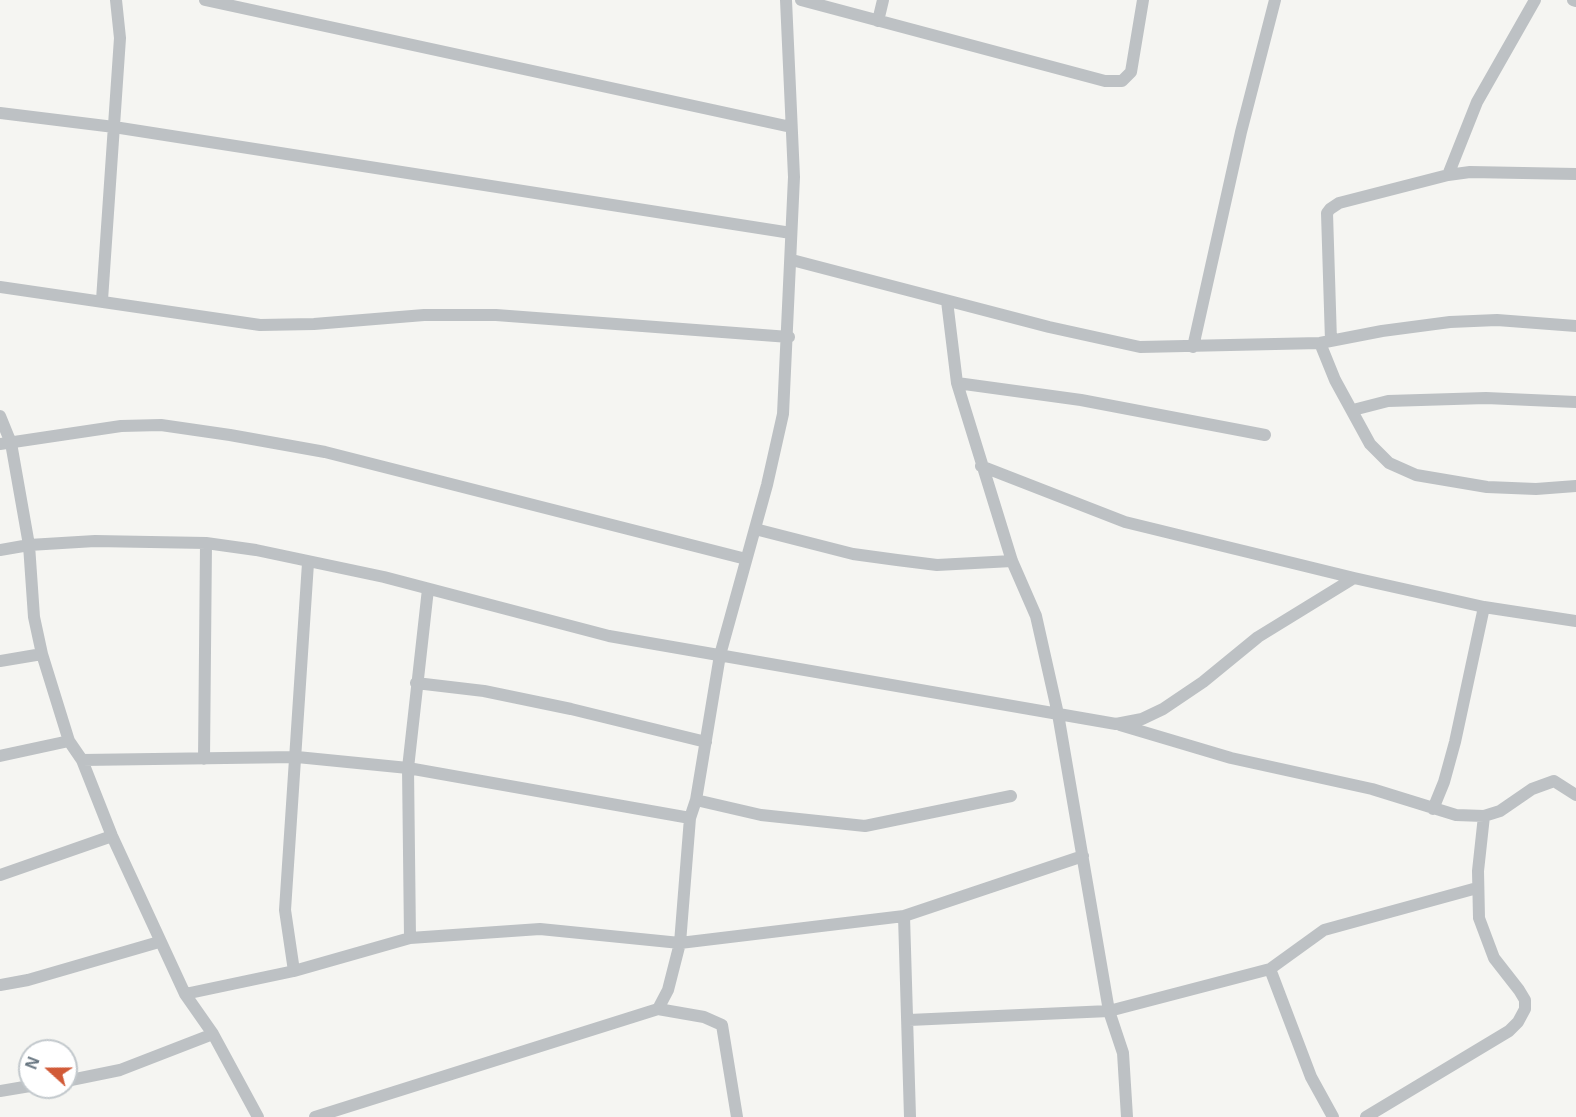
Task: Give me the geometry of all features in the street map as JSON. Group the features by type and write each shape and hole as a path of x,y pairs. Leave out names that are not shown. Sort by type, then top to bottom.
{"street":[{"path":"102,300 120,38 116,0"},
{"path":"205,0 447,50 791,127"},
{"path":"658,1009 668,990 680,943 690,818 696,800 720,655 755,529 783,414 789,338 794,177 786,0"},
{"path":"801,0 1105,81 1122,81 1131,72 1143,0"},
{"path":"878,21 883,0"},
{"path":"1193,347 1241,132 1275,0"},
{"path":"1448,175 1477,102 1535,0"},
{"path":"0,113 114,127 791,233"},
{"path":"1576,174 1470,172 1448,175 1339,203 1329,209 1327,213 1325,342 1335,380 1377,450 1389,463 1416,476 1487,487 1536,489 1576,486"},
{"path":"792,260 1049,327 1140,347 1325,342 1382,331 1450,322 1497,320 1576,326"},
{"path":"0,287 102,300 260,325 314,324 424,315 496,315 789,338"},
{"path":"947,301 957,383 1012,561 1036,616 1058,714 1109,1011 1123,1053 1127,1117"},
{"path":"957,383 1081,400 1265,435"},
{"path":"1353,410 1388,401 1486,398 1576,402"},
{"path":"0,416 29,545 34,617 42,654 69,741 82,760 112,836 185,994 213,1034 258,1117"},
{"path":"6,443 141,425 161,425 230,435 325,452 746,559"},
{"path":"981,466 1125,522 1354,578 1485,607 1576,621"},
{"path":"755,529 811,545 937,565 1012,561"},
{"path":"0,550 29,545 95,541 206,543 256,550 308,563 384,577 609,636 1116,723 1231,758 1372,789 1456,815 1484,816 1500,811 1532,789 1554,781 1576,795"},
{"path":"204,759 206,543"},
{"path":"294,971 285,910 297,757 308,563"},
{"path":"1116,723 1142,719 1164,709 1203,682 1258,637 1354,578"},
{"path":"410,938 408,768 428,589"},
{"path":"1433,809 1444,782 1455,742 1485,607"},
{"path":"0,661 42,654"},
{"path":"416,683 484,691 560,706 706,742"},
{"path":"0,756 69,741"},
{"path":"82,760 297,757 408,768 690,818"},
{"path":"696,800 761,815 865,826 1011,796"},
{"path":"1366,1117 1518,1022 1525,1009 1525,999 1506,977 1490,948 1479,918 1477,888 1484,816"},
{"path":"0,875 112,836"},
{"path":"185,994 294,971 410,938 540,929 680,943 904,916 1083,856"},
{"path":"909,1020 1109,1011 1270,969 1324,930 1477,888"},
{"path":"904,916 909,1020 910,1117"},
{"path":"0,985 28,980 159,942"},
{"path":"1270,969 1311,1077 1333,1117"},
{"path":"315,1117 658,1009 704,1017 722,1025 737,1117"},
{"path":"78,1079 120,1070 213,1034"},
{"path":"0,1091 18,1088"}]}
